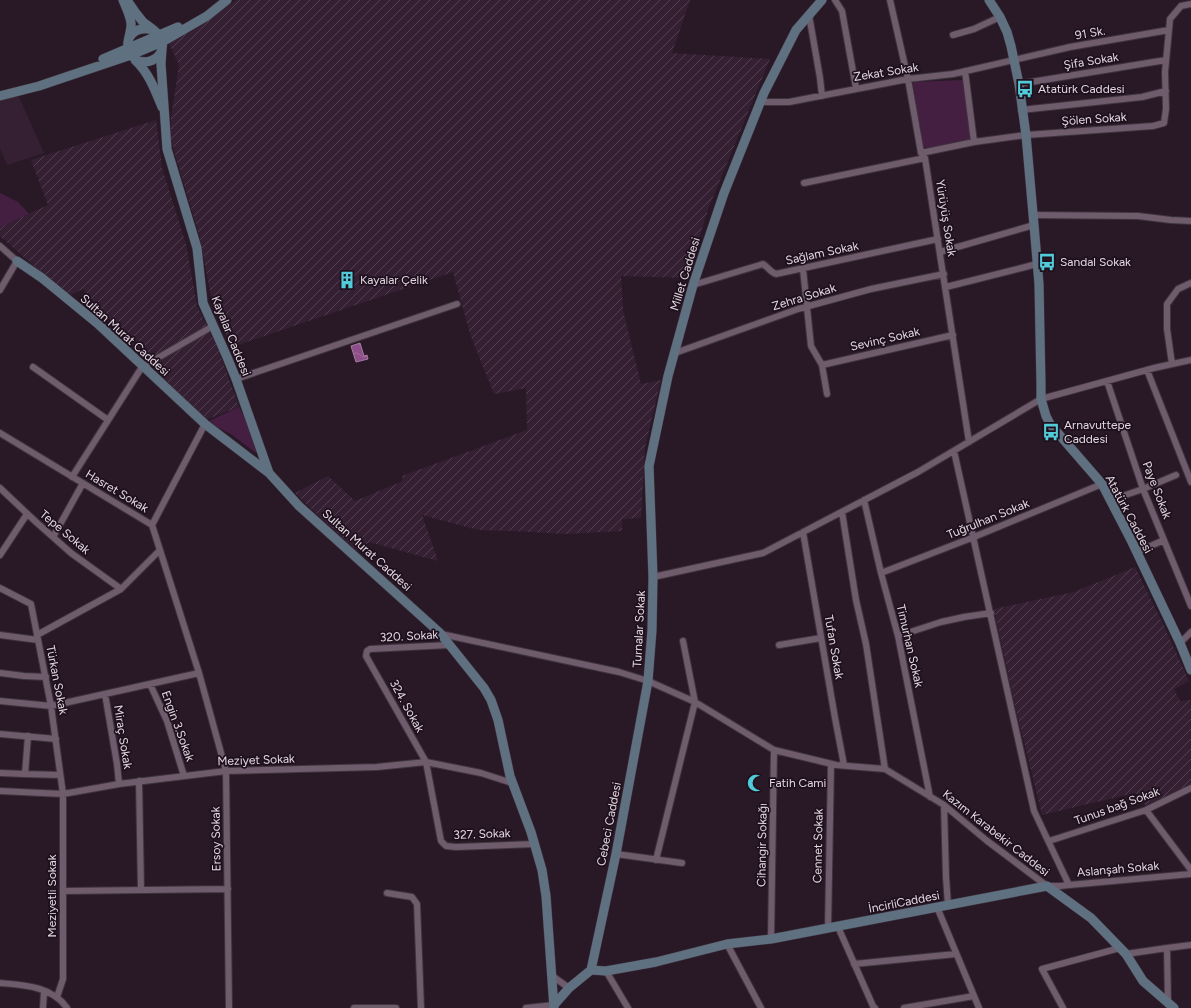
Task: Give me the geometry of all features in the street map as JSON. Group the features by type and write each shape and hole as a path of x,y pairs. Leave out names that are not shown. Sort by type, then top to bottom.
{"street":[{"path":"123,0 131,22 131,51 149,77 165,112"},
{"path":"127,0 138,16 159,39 160,54 151,61 140,62 131,51 131,34 141,28 147,28 159,39"},
{"path":"0,96 39,86 131,51 207,16 227,0"},
{"name":"Millet Caddesi","path":"653,577 649,466 668,376 693,285 724,193 764,93 796,30 822,0"},
{"path":"835,0 842,11 856,88"},
{"name":"Yürüyüş Sokak","path":"890,0 908,79 938,239 969,442"},
{"name":"Atatürk Caddesi","path":"989,0 1000,17 1007,32 1019,84 1021,110 1026,135 1039,284 1041,399 1046,416 1050,424 1102,484 1137,552 1180,643 1191,670"},
{"path":"1021,110 1142,97 1166,91 1166,60 1170,18 1181,6 1191,4"},
{"path":"809,14 822,96"},
{"path":"952,36 974,29 1000,17"},
{"name":"91 Sk.","path":"1014,60 1070,47 1169,30"},
{"name":"Kayalar Caddesi","path":"159,39 167,149 197,248 202,303 236,379 269,473"},
{"name":"Zekat Sokak","path":"760,102 789,102 908,79 953,74 1014,60"},
{"name":"Şifa Sokak","path":"1019,84 1166,60"},
{"path":"965,71 974,142"},
{"name":"Şölen Sokak","path":"804,183 923,156 974,142 1026,135 1152,126 1164,123 1166,91"},
{"path":"1033,215 1138,216 1191,221"},
{"path":"940,252 1034,225"},
{"name":"Sağlam Sokak","path":"693,285 763,264 767,266 771,272 776,274 938,239"},
{"name":"Sultan Murat Caddesi","path":"0,246 16,261 42,278 98,324 142,367 205,424 269,473 299,506 440,634 484,688 491,700 498,720 512,783 531,832 542,870 546,896 554,1007"},
{"path":"0,290 16,261"},
{"path":"946,287 1037,264"},
{"path":"803,269 811,346 822,365 827,394"},
{"name":"Zehra Sokak","path":"675,353 807,307 871,289 944,274"},
{"path":"1172,364 1167,329 1167,304 1178,289 1191,283"},
{"path":"236,379 457,304"},
{"path":"72,477 142,367 213,326"},
{"name":"Sevinç Sokak","path":"822,365 953,335"},
{"path":"653,577 763,553 918,472 1041,399 1147,370 1191,360"},
{"path":"33,367 108,420"},
{"path":"1147,370 1191,482"},
{"name":"Paye Sokak","path":"1107,381 1143,489 1191,606"},
{"path":"152,525 205,424"},
{"name":"Hasret Sokak","path":"0,433 152,525 199,673"},
{"path":"954,451 1034,811 1069,885"},
{"path":"1111,500 1143,489 1176,475"},
{"path":"53,537 83,483"},
{"name":"Tuğrulhan Sokak","path":"881,572 974,537 1102,484"},
{"name":"Tepe Sokak","path":"0,488 70,553 120,588"},
{"name":"Timurhan Sokak","path":"864,500 898,636 930,797"},
{"path":"842,512 856,600 866,644 885,769"},
{"path":"0,555 27,514"},
{"name":"Tufan Sokak","path":"803,532 844,765"},
{"path":"1137,552 1164,540"},
{"path":"0,635 38,638 120,588 160,550"},
{"name":"Turnalar Sokak","path":"648,681 652,630 653,577"},
{"name":"Türkan Sokak","path":"0,588 31,604 51,706 63,794"},
{"path":"898,636 941,622 991,613"},
{"path":"1180,643 1191,632"},
{"name":"Kazım Karabekir Caddesi","path":"440,634 619,672 648,681 695,702 774,750 831,764 885,769 944,805 1046,886"},
{"path":"779,645 821,638"},
{"path":"656,860 695,702 683,640"},
{"name":"320. Sokak","path":"368,661 366,656 367,651 370,649 449,644"},
{"name":"324. Sokak","path":"368,661 381,681 426,762"},
{"path":"0,673 46,677"},
{"name":"Engin 3.Sokak","path":"0,701 51,706 199,673"},
{"name":"Ersoy Sokak","path":"199,673 226,771 229,1008"},
{"name":"Cebeci Caddesi","path":"590,970 616,854 648,681"},
{"name":"Engin 3.Sokak","path":"150,684 167,721 184,776"},
{"name":"Miraç Sokak","path":"105,694 119,784"},
{"path":"0,734 56,739"},
{"path":"25,774 28,736"},
{"name":"Cihangir Sokağı","path":"771,940 774,750"},
{"name":"Meziyet Sokak","path":"0,792 63,794 139,781 226,771 377,767 426,762 481,773 512,783"},
{"name":"327. Sokak","path":"426,762 441,841 446,846 535,844"},
{"name":"Cennet Sokak","path":"828,928 831,764"},
{"path":"0,773 60,775"},
{"path":"139,781 140,890"},
{"name":"Tunus bağ Sokak","path":"1049,841 1146,810 1191,788"},
{"name":"Meziyetli Sokak","path":"57,997 63,978 63,794"},
{"path":"944,805 948,905"},
{"path":"1146,810 1191,870"},
{"path":"616,854 682,863"},
{"name":"Aslanşah Sokak","path":"1046,886 1191,874"},
{"path":"1046,886 1091,918 1123,951 1143,981 1170,1007"},
{"name":"İncirliCaddesi","path":"590,970 606,971 656,962 727,944 771,940 1046,886"},
{"path":"63,892 228,889"},
{"path":"387,893 412,897 417,904 420,1008"},
{"path":"937,908 979,1008"},
{"path":"838,926 875,1008"},
{"path":"727,944 761,1008"},
{"path":"1063,1008 1042,968 1123,951 1191,945"},
{"path":"1167,948 1170,1007"},
{"path":"854,964 956,954"},
{"path":"526,1008 554,1007 569,988 590,970"},
{"path":"606,971 628,1008"},
{"path":"551,975 569,988"},
{"path":"0,983 28,985 57,997 67,1008"},
{"path":"43,1008 44,991"},
{"path":"904,1008 931,1006 974,996"},
{"path":"354,1008 396,1008"}],"shaded area":[{"path":"236,0 690,0 672,53 770,59 709,207 686,278 621,276 623,310 641,384 661,380 645,447 641,518 622,519 622,531 564,534 478,530 422,515 438,561 369,542 357,551 295,493 328,476 355,501 403,481 402,476 527,430 526,388 494,394 470,334 453,272 232,347 213,307 200,238 171,141 171,118 179,65 168,41 207,21"},
{"path":"964,80 972,142 922,148 913,82"},
{"path":"18,95 44,153 7,165 0,148 0,100"},
{"path":"156,120 162,168 186,244 197,306 218,349 239,407 205,420 126,339 83,289 68,296 0,236 0,227 48,205 31,160"},
{"path":"0,193 18,202 29,214 0,227"},
{"path":"239,407 245,419 257,452 256,453 231,434 207,422"},
{"path":"1135,567 1189,681 1174,689 1180,701 1191,700 1191,784 1146,806 1137,794 1134,793 1042,815 1015,705 994,609 1074,592"}],"water":[{"path":"360,343 364,356 367,355 368,359 356,362 351,346"}],"place":[{"name":"Atatürk Caddesi","path":"1025,89"},
{"name":"Sandal Sokak","path":"1047,262"},
{"name":"Kayalar Çelik","path":"347,280"},
{"name":"Arnavuttepe Caddesi","path":"1051,432"},
{"name":"Fatih Cami","path":"756,783"}]}
